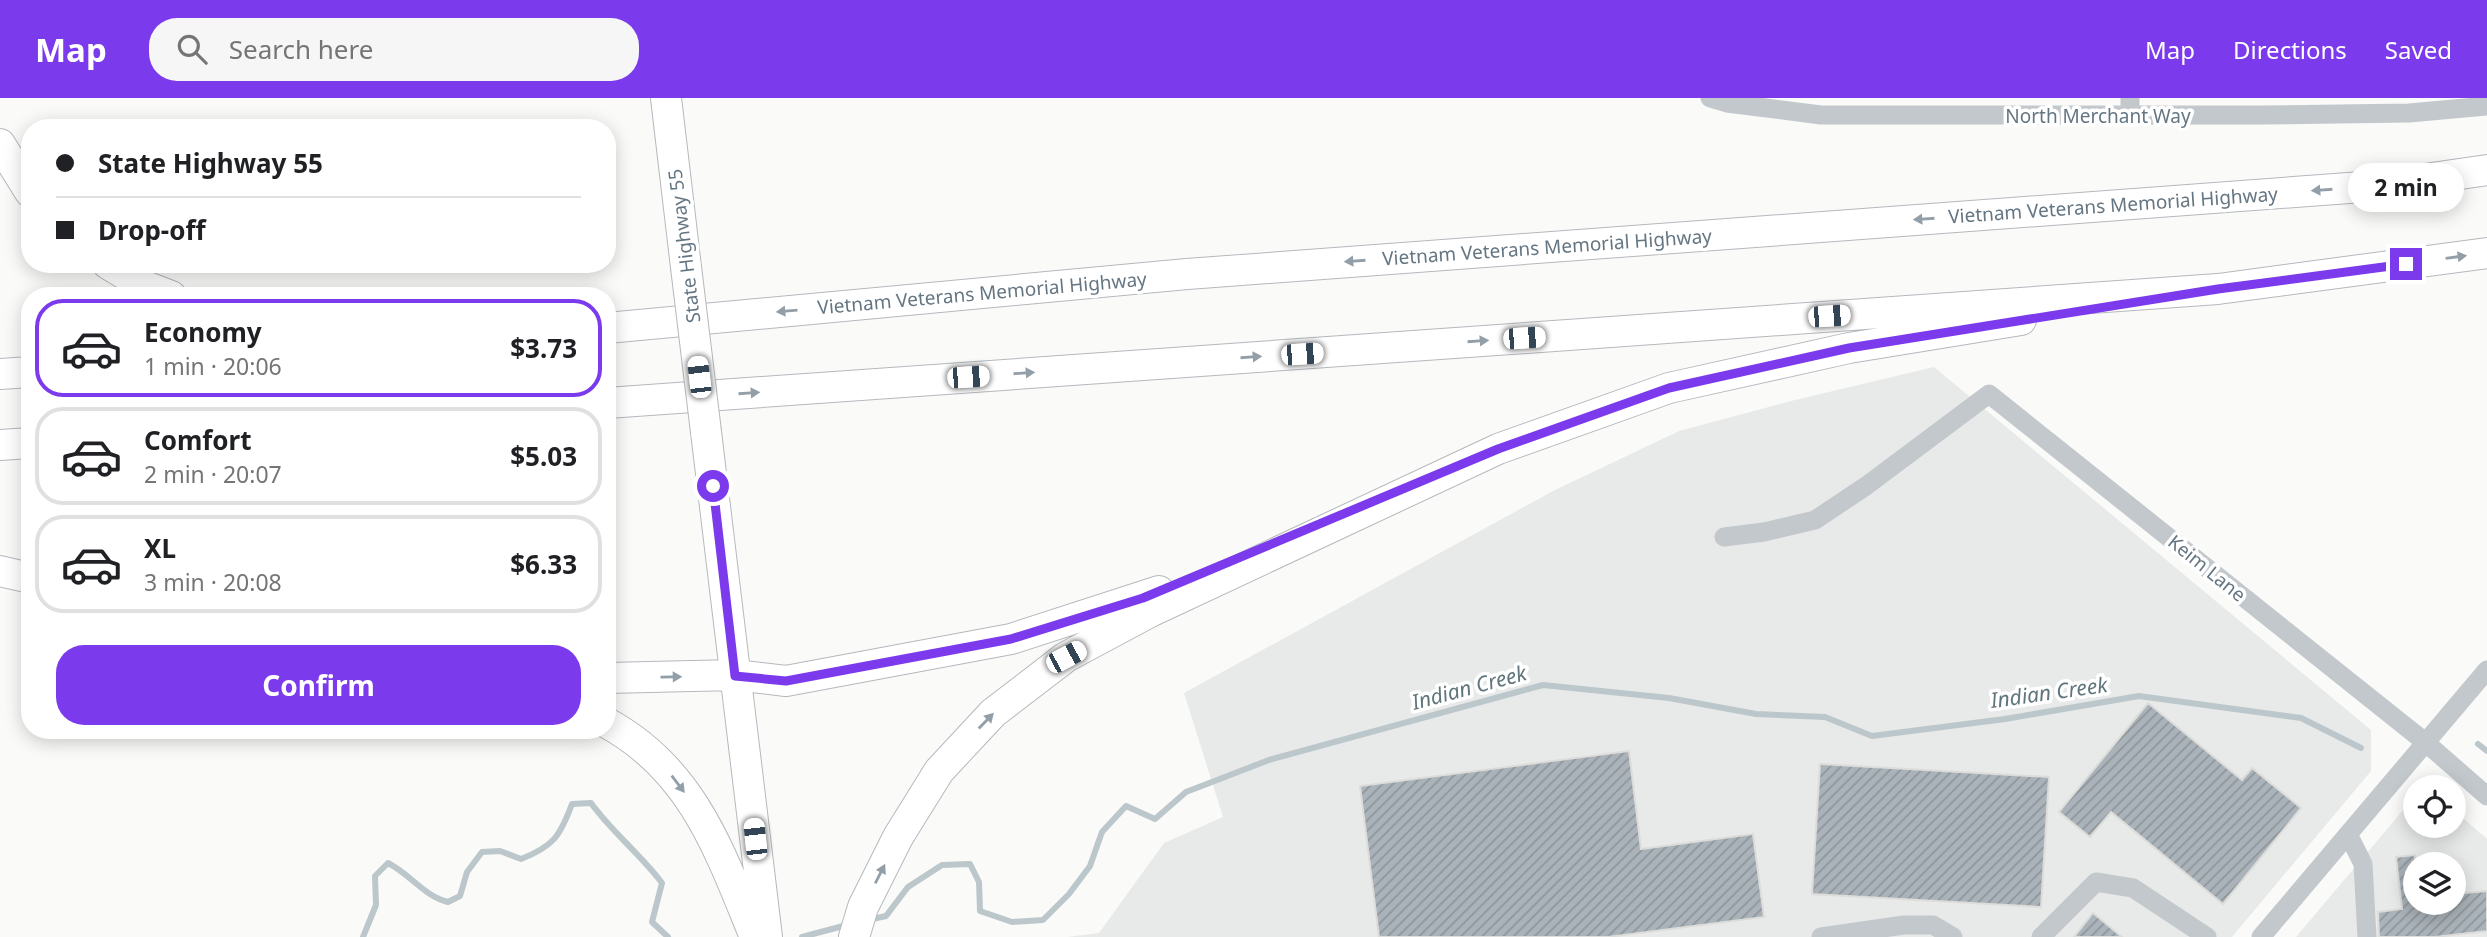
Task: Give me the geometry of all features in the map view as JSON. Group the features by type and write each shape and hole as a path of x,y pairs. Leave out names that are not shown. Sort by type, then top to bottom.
{"highway":[{"name":"State Highway 55","path":"666,98 767,937"},
{"path":"0,144 21,178"},
{"name":"Vietnam Veterans Memorial Highway","path":"616,327 1187,274 2376,186 2487,170"},
{"path":"616,678 735,676 786,681 1011,639 1143,598 1498,449 1669,388 1733,373 1849,348 2218,289 2487,253"},
{"path":"123,273 148,287"},
{"path":"616,401 2218,289"},
{"path":"0,374 21,373"},
{"path":"0,445 21,444"},
{"path":"854,937 863,907 898,837 939,771 993,713 1066,657 1162,607 1498,449"},
{"path":"0,571 21,576"},
{"path":"619,729 665,767 700,812 755,937"}],"street":[{"name":"North Merchant Way","path":"1710,98 1727,103 1821,115 2262,106 2409,113 2487,106"},
{"path":"1821,115 1835,98"},
{"name":"Keim Lane","path":"1724,537 1764,533 1815,520 1866,486 1989,394 2425,742 2487,796"},
{"path":"2261,937 2487,670"},
{"path":"2348,834 2363,864 2367,937"},
{"path":"2041,937 2096,883 2133,888 2207,937"},
{"path":"1821,937 1904,925 1933,925 1952,937"}],"shaded area":[{"path":"1934,367 2371,730 2371,771 2232,937 1067,937 1099,933 1164,843 1223,817 1184,693 1553,491 1679,431"},
{"path":"2403,810 2403,838 2466,838 2466,821 2487,839 2487,937 2296,937"}],"building":[{"path":"2148,703 2242,780 2252,768 2301,808 2223,904 2111,812 2090,837 2059,812"},
{"path":"1629,751 1641,849 1753,834 1764,917 1608,937 1379,937 1360,786"},
{"path":"1820,764 2049,777 2041,907 1812,894"},
{"path":"2403,856 2403,915 2466,915 2466,893 2487,891 2487,931 2435,937 2379,937 2378,912 2402,909 2396,857"},
{"path":"2093,913 2122,937 2074,937"}],"waterway":[{"name":"Indian Creek","path":"868,920 886,916 908,887 942,865 970,864 979,882 980,911 1012,922 1043,920 1069,894 1090,866 1102,832 1126,806 1155,819 1186,792 1269,760 1543,685 1669,698 1756,714 1825,717 1872,736 2005,719 2139,696 2301,718 2361,748"},
{"name":"Indian Creek","path":"2478,744 2487,751"},
{"name":"Indian Creek","path":"363,937 376,905 375,876 388,863 424,890 448,902 460,896 467,872 482,852 500,851 521,859 554,839 572,804 591,803 662,883 652,922 668,937"},
{"name":"Indian Creek","path":"802,937 847,925"}],"route":[{"path":"713,486 735,676 786,681 1011,639 1143,598 1498,449 1669,388 1849,348 2218,289 2406,264"}]}
